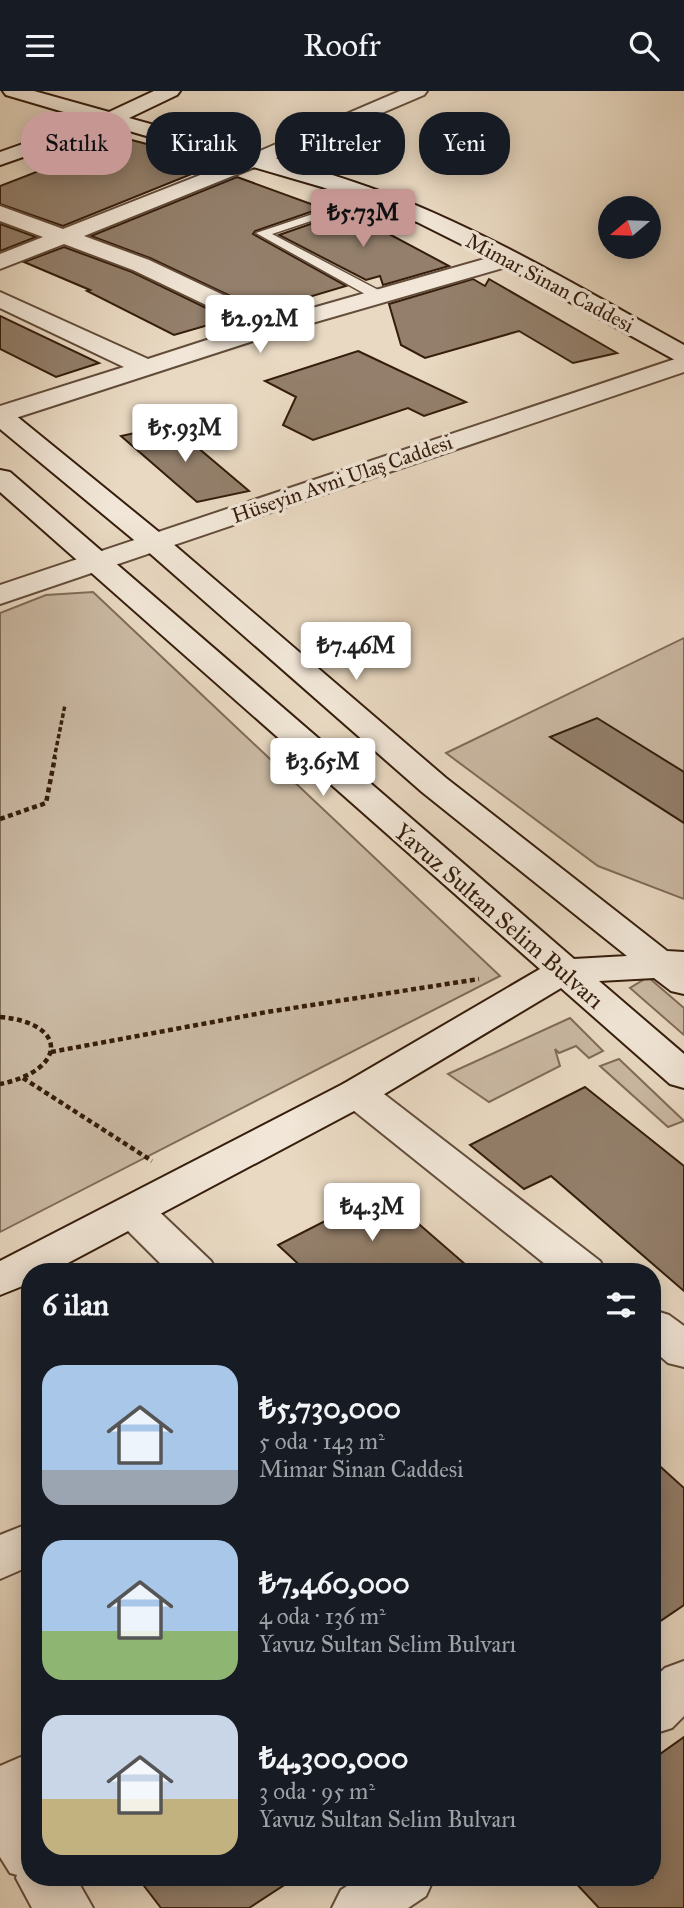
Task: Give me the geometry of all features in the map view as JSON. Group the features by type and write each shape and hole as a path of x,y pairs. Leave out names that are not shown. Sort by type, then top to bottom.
{"street":[{"name":"Mimar Sinan Caddesi","path":"13,91 83,112"},
{"path":"126,112 170,91"},
{"path":"261,158 417,91"},
{"path":"3,155 21,149"},
{"name":"Mimar Sinan Caddesi","path":"261,163 330,182 425,217 509,259 684,355"},
{"path":"0,262 218,175"},
{"path":"0,213 141,265 272,327"},
{"path":"0,415 272,327 509,259"},
{"path":"0,299 145,367"},
{"name":"Hüseyin Avni Ulaş Caddesi","path":"0,595 684,364"},
{"path":"0,415 155,543 434,785 677,968"},
{"name":"Yavuz Sultan Selim Bulvarı","path":"0,478 684,1075"},
{"path":"33,1263 357,1093 563,971 677,968"},
{"path":"357,1093 573,1263"},
{"path":"133,1212 186,1263"},
{"path":"0,1280 21,1269"},
{"path":"661,1332 684,1351"},
{"path":"0,1559 21,1547"},
{"path":"661,1705 684,1683"},
{"path":"0,1794 21,1781"},
{"path":"0,1809 21,1841"},
{"path":"49,1886 64,1908"},
{"path":"361,1908 394,1886"}],"lane":[{"path":"338,210 262,233 379,296"}],"path":[{"path":"0,819 46,803 65,705"},
{"path":"51,1052 267,1012 486,978"},
{"path":"0,1017 34,1023 45,1031 51,1041 51,1052 46,1064 23,1078 0,1084"},
{"path":"23,1078 187,1183"}],"shaded area":[{"path":"93,592 500,976 0,1232 0,613 46,595"},
{"path":"684,638 684,899 598,866 446,753"},
{"path":"648,977 684,1008 684,1035 630,988"},
{"path":"570,1018 603,1051 589,1058 576,1046 559,1053 555,1049 560,1066 489,1102 448,1074"},
{"path":"619,1059 684,1121 668,1127 600,1066"}],"building":[{"path":"132,140 146,144 146,175 189,175 63,226 0,204 0,186 28,175 132,175"},
{"path":"237,177 322,208 255,231 253,234 346,286 299,300 294,297 258,309 150,258 91,236"},
{"path":"339,214 357,221 363,220 449,266 383,285 380,276 366,280 279,235"},
{"path":"0,224 36,237 0,251"},
{"path":"64,247 132,272 229,319 174,335 87,291 90,290 24,262"},
{"path":"473,279 485,286 489,279 617,353 573,363 519,331 425,358 401,345 389,304"},
{"path":"0,316 99,363 56,377 0,349"},
{"path":"358,351 466,402 424,416 408,408 313,440 283,425 296,397 265,381"},
{"path":"171,425 249,491 197,502 121,436"},
{"path":"597,718 684,772 684,823 550,737"},
{"path":"585,1087 684,1166 684,1291 661,1271 661,1263 652,1263 551,1176 524,1189 470,1145"},
{"path":"382,1192 464,1263 297,1263 278,1245"},
{"path":"661,1467 684,1488 684,1605 661,1621"},
{"path":"684,1737 684,1908 599,1908 578,1886 661,1886 661,1753"},
{"path":"144,1886 283,1886 249,1908 161,1908"}]}
